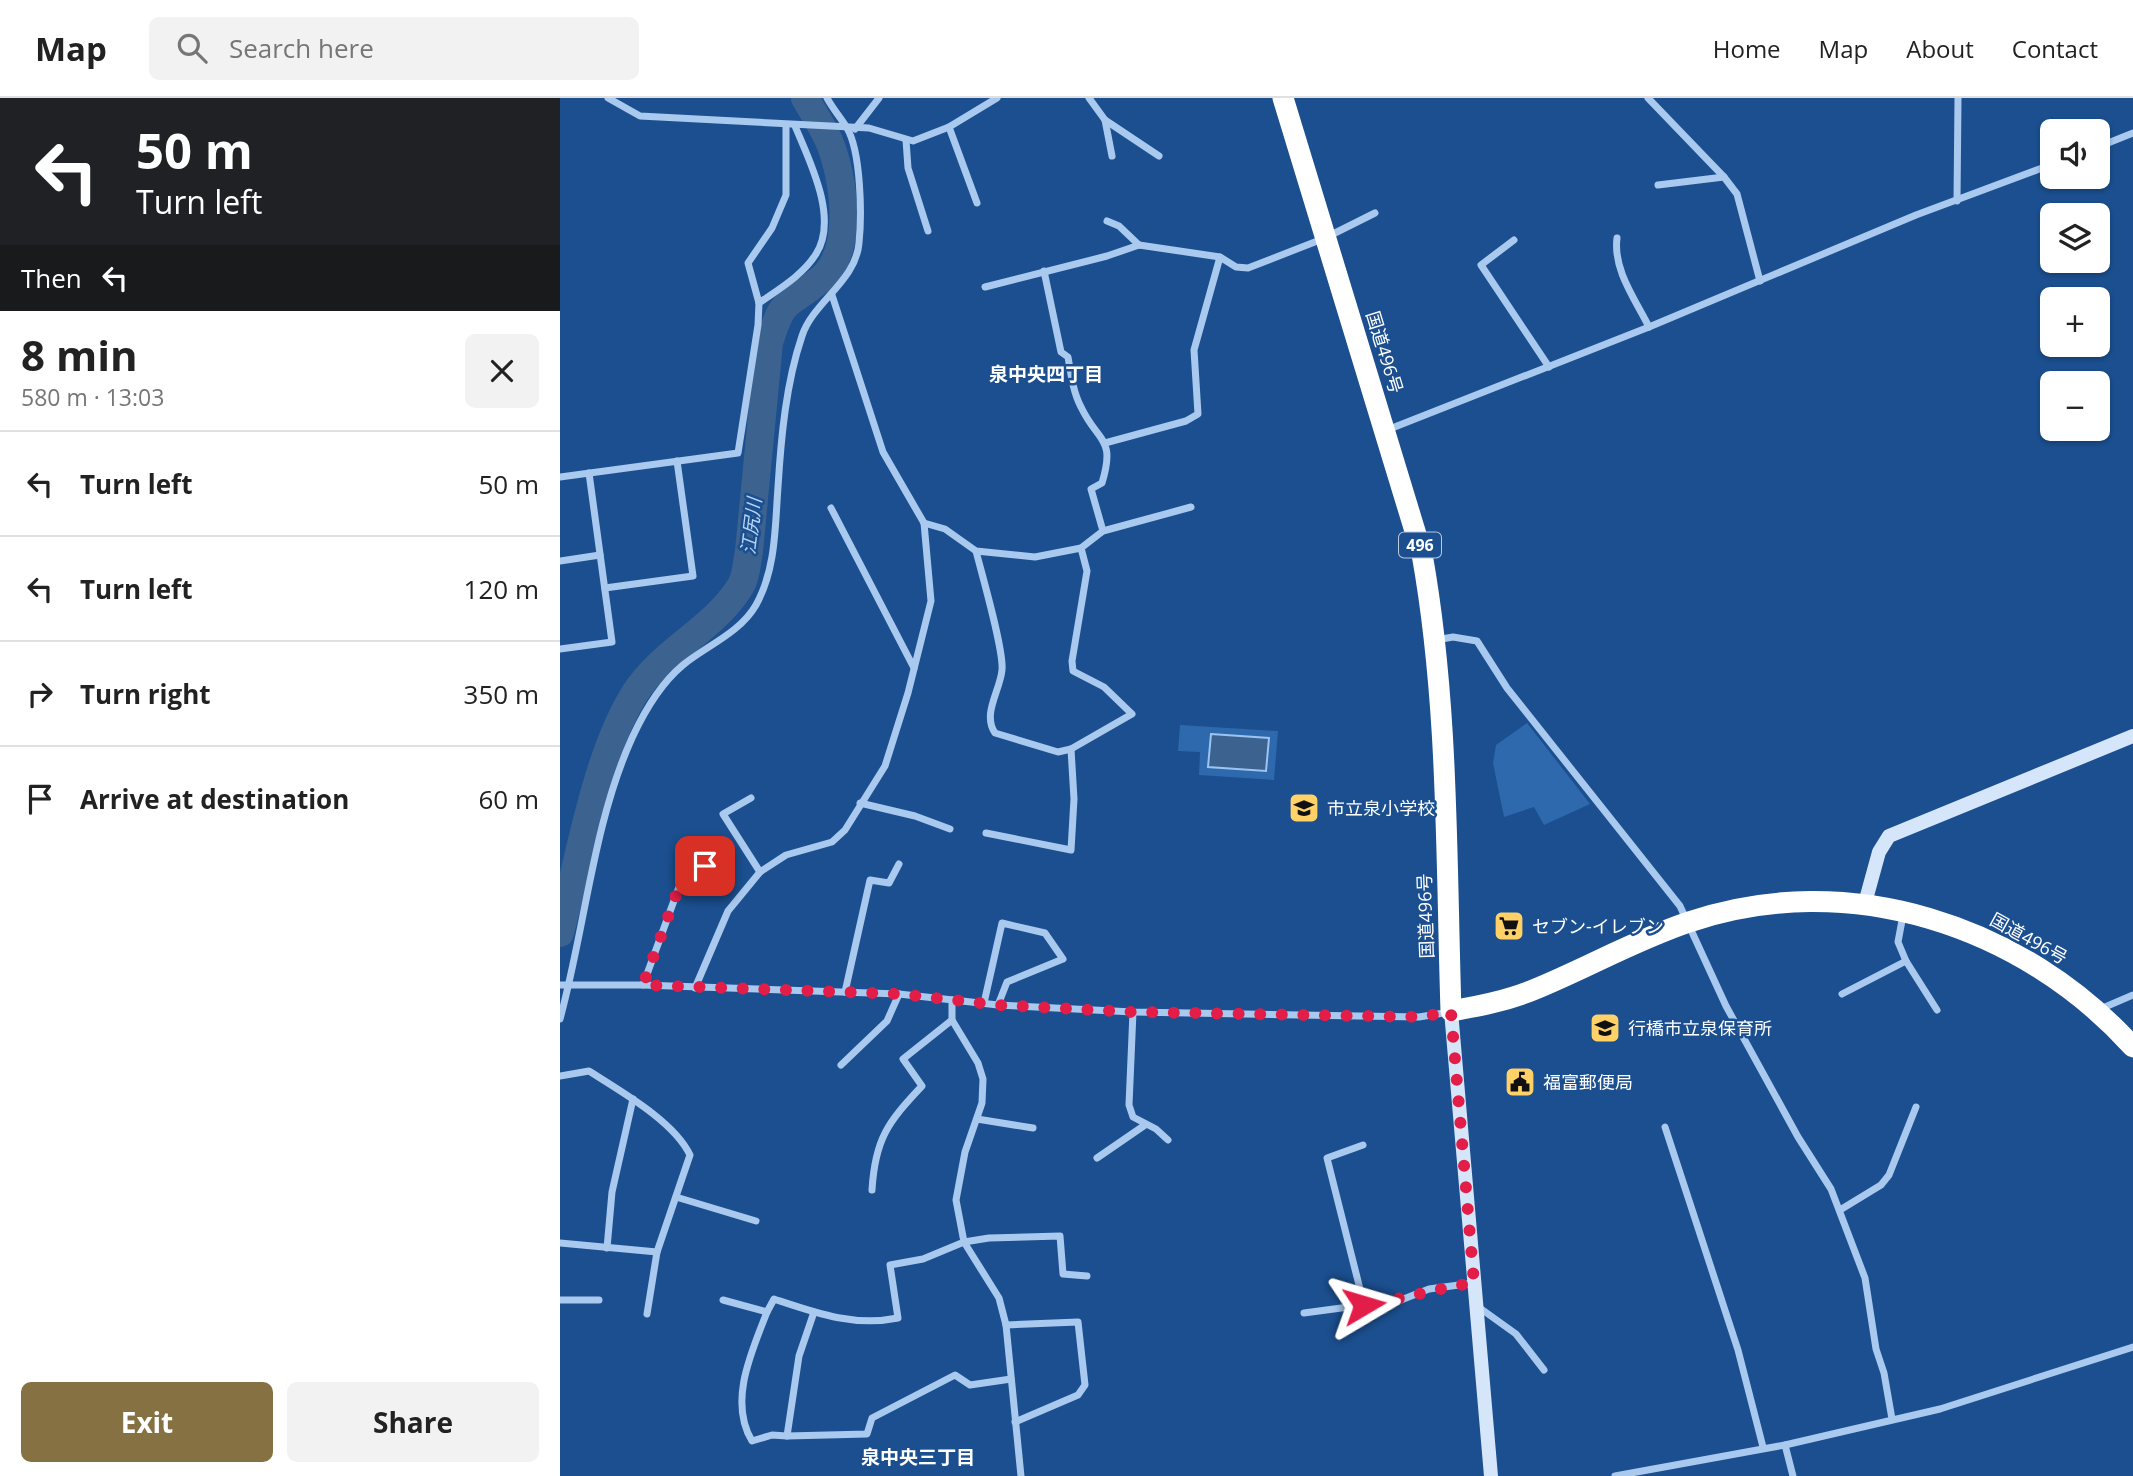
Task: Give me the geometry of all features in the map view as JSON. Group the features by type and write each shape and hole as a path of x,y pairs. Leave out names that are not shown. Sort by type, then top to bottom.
{"highway":[{"name":"国道496号","path":"1283,98 1422,554 1442,696 1451,1012 1499,1002 1534,990 1688,922 1783,903 1865,903 1948,923 1997,943 2045,969 2098,1010 2133,1046"}],"street":[{"path":"608,98 640,116 869,128 906,140 925,139 997,98"},
{"path":"560,1019 613,786 631,739 665,684 683,665 734,629 754,608 765,584 775,535 786,409 801,337 807,323 832,295 859,247 862,199 851,129 827,98"},
{"path":"851,129 879,98"},
{"path":"1089,98 1105,120 1160,156"},
{"path":"1648,98 1737,194 1759,281"},
{"path":"1957,201 1958,98"},
{"path":"1105,120 1112,156"},
{"path":"560,477 738,453 760,303 748,262 772,228 786,195 786,125"},
{"path":"760,303 805,268 817,252 825,232 819,182 795,126"},
{"path":"949,127 977,203"},
{"path":"2110,142 2133,133"},
{"path":"906,140 908,168 928,231"},
{"path":"1386,431 1649,327 1916,215 2040,169"},
{"path":"1658,185 1724,177"},
{"path":"985,287 1107,256 1139,245 1220,257 1236,267 1248,268 1325,238 1375,213"},
{"path":"1107,221 1119,226 1139,245"},
{"path":"1617,238 1615,254 1621,273 1649,327"},
{"path":"1514,240 1481,265 1549,367"},
{"path":"1105,443 1186,421 1198,414 1194,351 1220,257"},
{"path":"1044,271 1061,352 1068,357 1081,407 1105,443 1109,459 1102,483 1091,489 1103,531"},
{"path":"695,988 728,911 760,872 786,855 832,842 845,830 885,766 931,601 924,523 883,452 832,295"},
{"path":"605,588 693,576 677,461"},
{"path":"560,649 612,642 589,473"},
{"path":"924,523 945,530 976,551 1035,557 1081,548 1103,531 1191,507"},
{"path":"831,508 914,669"},
{"path":"976,551 1002,668 990,717 991,727 995,733 1058,752 1071,749 1132,714 1104,687 1073,671 1072,661 1087,571 1081,548"},
{"path":"560,561 600,555"},
{"path":"1436,640 1453,637 1477,640 1507,688 1680,906 1726,1006 1840,1210 1865,1278 1876,1349 1884,1373 1892,1419"},
{"path":"1865,903 1879,852 1889,836 2133,736"},
{"path":"986,833 1071,850 1074,799 1071,749"},
{"path":"751,798 723,814 760,872"},
{"path":"860,803 915,816 950,829"},
{"path":"845,992 870,880 889,883 899,864"},
{"path":"643,985 679,887 705,866"},
{"path":"1903,911 1898,942 1906,961 1937,1010"},
{"path":"984,1003 1002,923 1045,933 1063,959 1007,982 998,1005"},
{"path":"1842,993 1906,961"},
{"path":"560,985 643,985 900,994 998,1005 1133,1012 1419,1017 1451,1012 1491,1476"},
{"path":"841,1065 887,1021 900,994"},
{"path":"2098,1010 2133,995"},
{"path":"952,1000 952,1020 978,1063 983,1079 982,1103 965,1152 956,1200 964,1242 999,1298 1006,1325 1021,1476"},
{"path":"1133,1012 1129,1105 1133,1117 1156,1129 1168,1140"},
{"path":"872,1190 880,1136 895,1114 922,1086 903,1059 952,1020"},
{"path":"560,1076 589,1071 633,1099 685,1144 690,1155 657,1252 647,1314"},
{"path":"607,1248 611,1192 633,1099"},
{"path":"1840,1210 1881,1185 1889,1175 1916,1107"},
{"path":"977,1119 1033,1128"},
{"path":"1097,1157 1145,1125"},
{"path":"1665,1128 1738,1350 1763,1447"},
{"path":"1363,1145 1327,1158 1364,1305"},
{"path":"676,1197 756,1221"},
{"path":"1011,1379 970,1385 955,1375 872,1418 867,1434 772,1435 752,1441 744,1426 747,1357 775,1299 854,1322 874,1323 898,1318 890,1265 923,1259 964,1242 989,1238 1060,1236 1063,1274 1087,1276"},
{"path":"560,1243 657,1252"},
{"path":"1304,1312 1401,1300 1429,1289 1474,1283"},
{"path":"560,1300 599,1300"},
{"path":"723,1300 767,1312"},
{"path":"1476,1305 1492,1313 1516,1334 1544,1370"},
{"path":"788,1436 799,1356 814,1312"},
{"path":"1006,1325 1078,1322 1085,1385 1078,1395 1015,1422"},
{"path":"1615,1476 1785,1445 1940,1409 2133,1347"},
{"path":"1785,1445 1793,1476"}],"shaded area":[{"path":"1527,723 1590,804 1544,825 1534,807 1504,817 1493,763 1496,745"},
{"path":"1180,725 1278,731 1274,780 1199,775 1200,752 1178,751"},
{"path":"1211,734 1269,738 1266,771 1208,767"}],"waterway":[{"name":"江尻川","path":"560,933 599,778 621,719 646,678 716,616 744,579 769,343 783,309 821,279 832,266 839,250 842,232 839,174 826,135 805,98"}],"place":[{"name":"市立泉小学校","path":"1304,808"},
{"name":"セブン-イレブン","path":"1509,926"},
{"name":"行橋市立泉保育所","path":"1605,1028"},
{"name":"福富郵便局","path":"1520,1082"}],"district":[{"name":"泉中央四丁目","path":"1046,374"},
{"name":"泉中央三丁目","path":"918,1457"}],"route":[{"path":"705,866 679,887 643,985 900,994 998,1005 1133,1012 1419,1017 1451,1012 1474,1283 1429,1289 1401,1300 1364,1305"}]}
